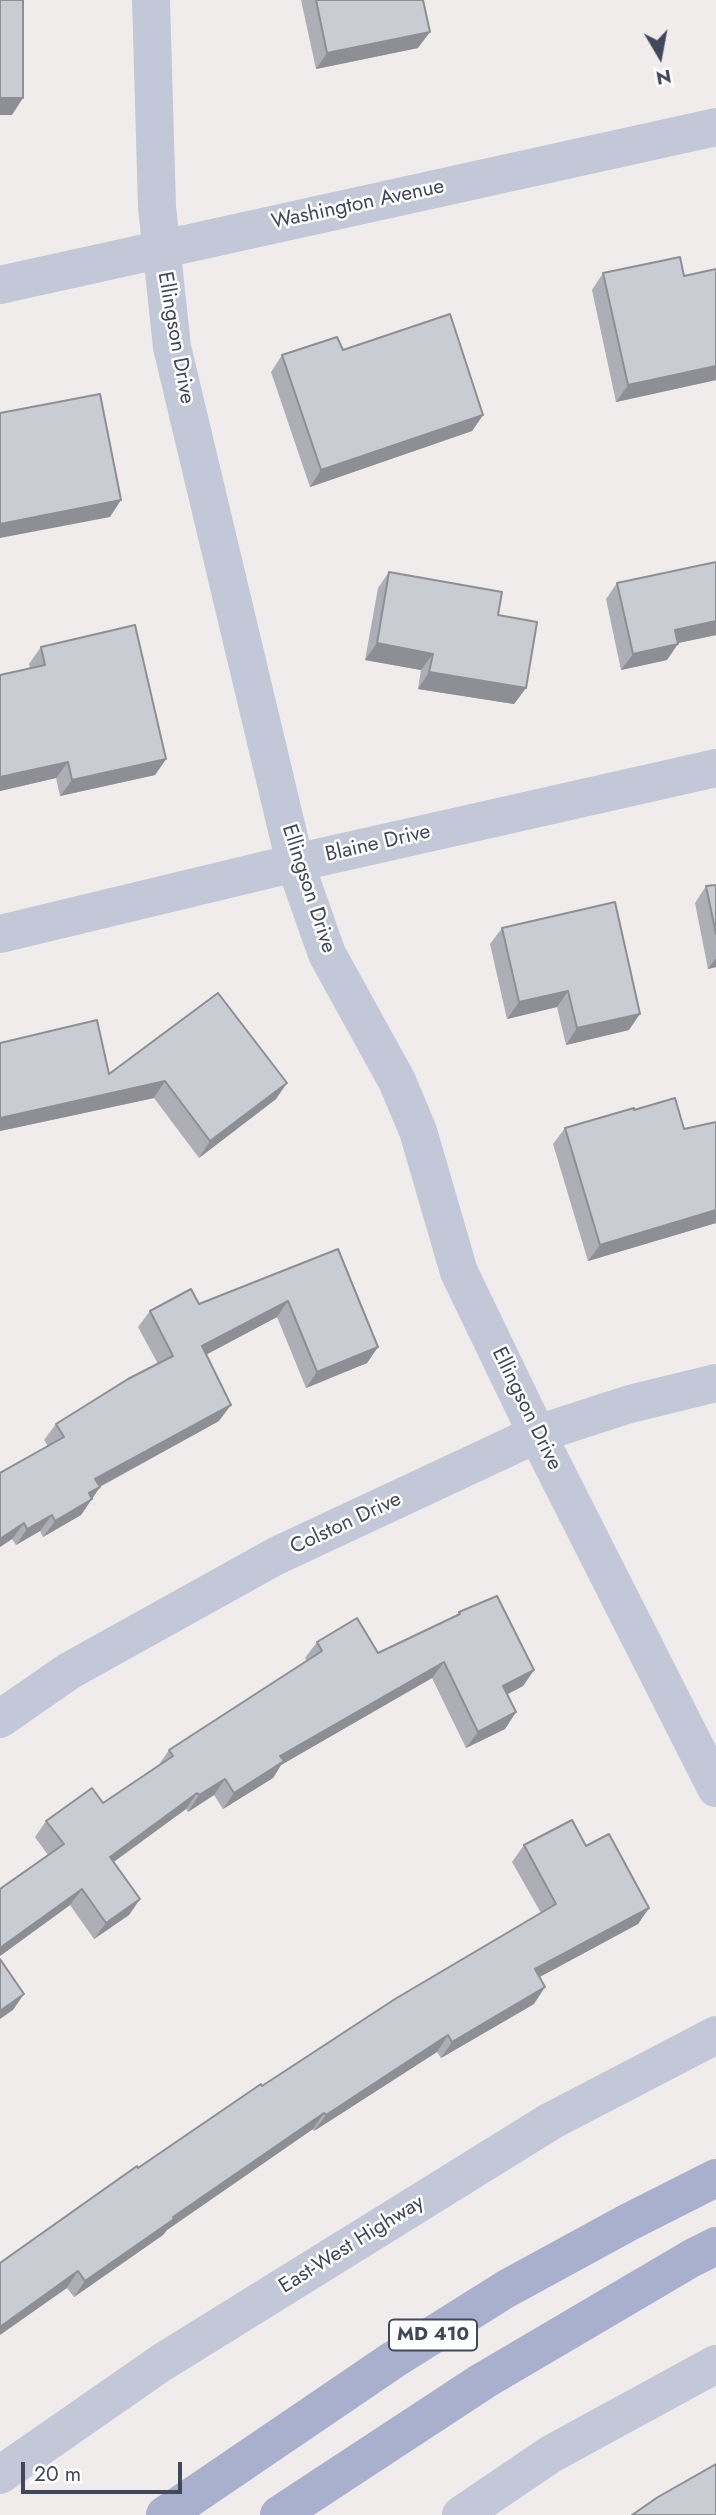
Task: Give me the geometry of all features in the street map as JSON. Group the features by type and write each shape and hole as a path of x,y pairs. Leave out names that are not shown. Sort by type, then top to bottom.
{"main road":[{"name":"MD 410","path":"165,2515 393,2360 506,2289 716,2178"},
{"name":"MD 410","path":"279,2515 483,2381 716,2246"}],"street":[{"name":"Ellingson Drive","path":"151,0 160,248 172,347 295,863 327,954 397,1081 418,1131 460,1272 537,1434 716,1788"},
{"name":"Washington Avenue","path":"0,285 716,127"},
{"name":"Blaine Drive","path":"0,934 295,863 716,768"},
{"name":"Colston Drive","path":"0,1719 69,1671 276,1556 537,1434 630,1404 716,1383"},
{"name":"East-West Highway","path":"0,2476 161,2363 551,2121 716,2035"},
{"path":"461,2515 551,2454 716,2364"}],"building":[{"path":"0,0 23,0 23,98 0,98"},
{"path":"316,0 423,0 430,32 327,53"},
{"path":"680,257 684,276 716,269 716,366 628,385 603,273"},
{"path":"450,314 483,415 321,470 282,355 337,337 343,350"},
{"path":"100,394 121,500 0,524 0,413"},
{"path":"716,562 716,621 675,630 678,644 633,654 617,583"},
{"path":"389,572 502,592 498,615 537,622 526,688 429,672 433,654 377,643"},
{"path":"135,625 166,759 72,780 68,762 0,777 0,675 45,665 41,647"},
{"path":"716,885 716,934 706,886"},
{"path":"615,902 640,1014 577,1028 568,991 519,1002 502,928"},
{"path":"218,993 287,1083 210,1141 165,1081 0,1118 0,1043 97,1020 109,1074"},
{"path":"675,1098 684,1129 716,1122 716,1210 600,1245 565,1128"},
{"path":"338,1249 378,1347 317,1372 288,1301 202,1346 231,1405 95,1479 100,1487 89,1493 92,1499 55,1521 52,1515 27,1529 24,1523 0,1539 0,1473 64,1437 56,1424 128,1379 173,1356 150,1311 191,1289 199,1304"},
{"path":"497,1596 534,1670 503,1686 516,1712 478,1732 444,1662 280,1756 284,1761 234,1793 225,1779 199,1795 197,1793 110,1857 140,1899 106,1923 82,1889 0,1948 0,1889 64,1844 46,1821 92,1788 103,1803 173,1756 169,1750 322,1651 317,1642 357,1618 378,1653"},
{"path":"572,1820 586,1846 609,1834 649,1908 535,1969 545,1987 452,2042 448,2035 326,2115 324,2113 85,2281 78,2271 0,2327 0,2263 137,2166 138,2168 261,2084 262,2086 395,1999 556,1904 524,1845"},
{"path":"0,1959 24,1994 0,2011"},
{"path":"716,2464 716,2515 632,2515 658,2497"}]}
